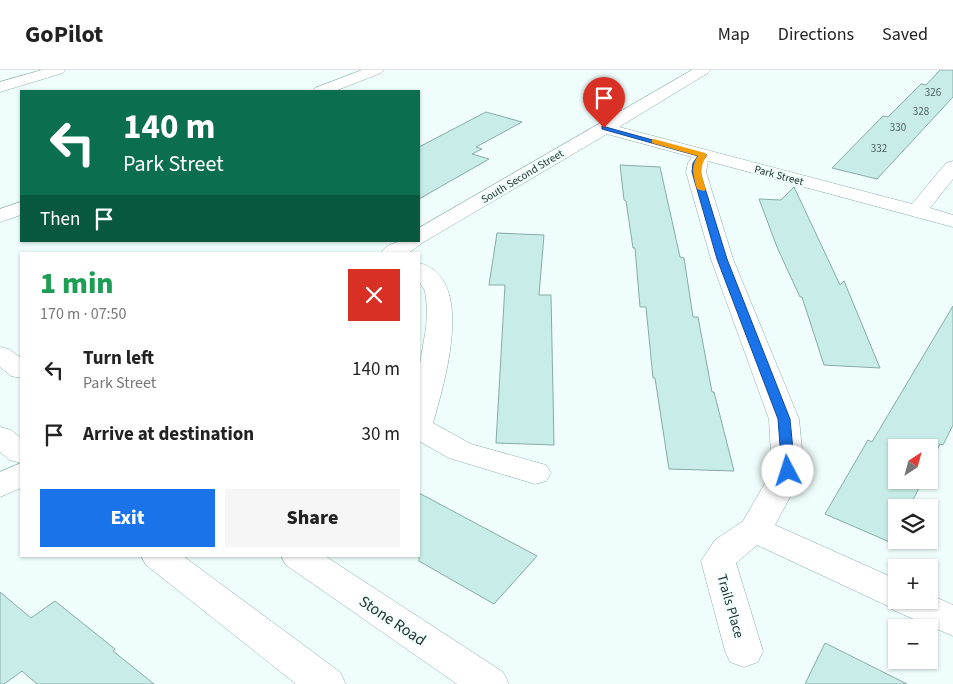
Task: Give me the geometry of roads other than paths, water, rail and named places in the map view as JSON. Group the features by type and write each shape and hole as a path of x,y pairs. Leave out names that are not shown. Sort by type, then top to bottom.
{"street":[{"path":"0,75 18,70"},
{"path":"0,87 58,70"},
{"path":"324,90 376,70"},
{"name":"South Second Street","path":"420,236 702,70"},
{"name":"Park Street","path":"604,128 953,221"},
{"name":"Trails Place","path":"703,155 697,163 696,172 722,259 784,419 788,471 755,530 726,548 718,561 744,651"},
{"path":"917,211 953,167"},
{"path":"0,216 20,208"},
{"path":"420,271 432,280 440,300 438,343 420,419"},
{"path":"0,355 20,369"},
{"path":"420,429 460,451 535,473"},
{"path":"0,437 20,452"},
{"path":"0,486 20,475"},
{"path":"755,530 888,591"},
{"path":"159,557 326,684"},
{"name":"Stone Road","path":"299,557 489,684"},
{"path":"926,609 953,621"}]}
